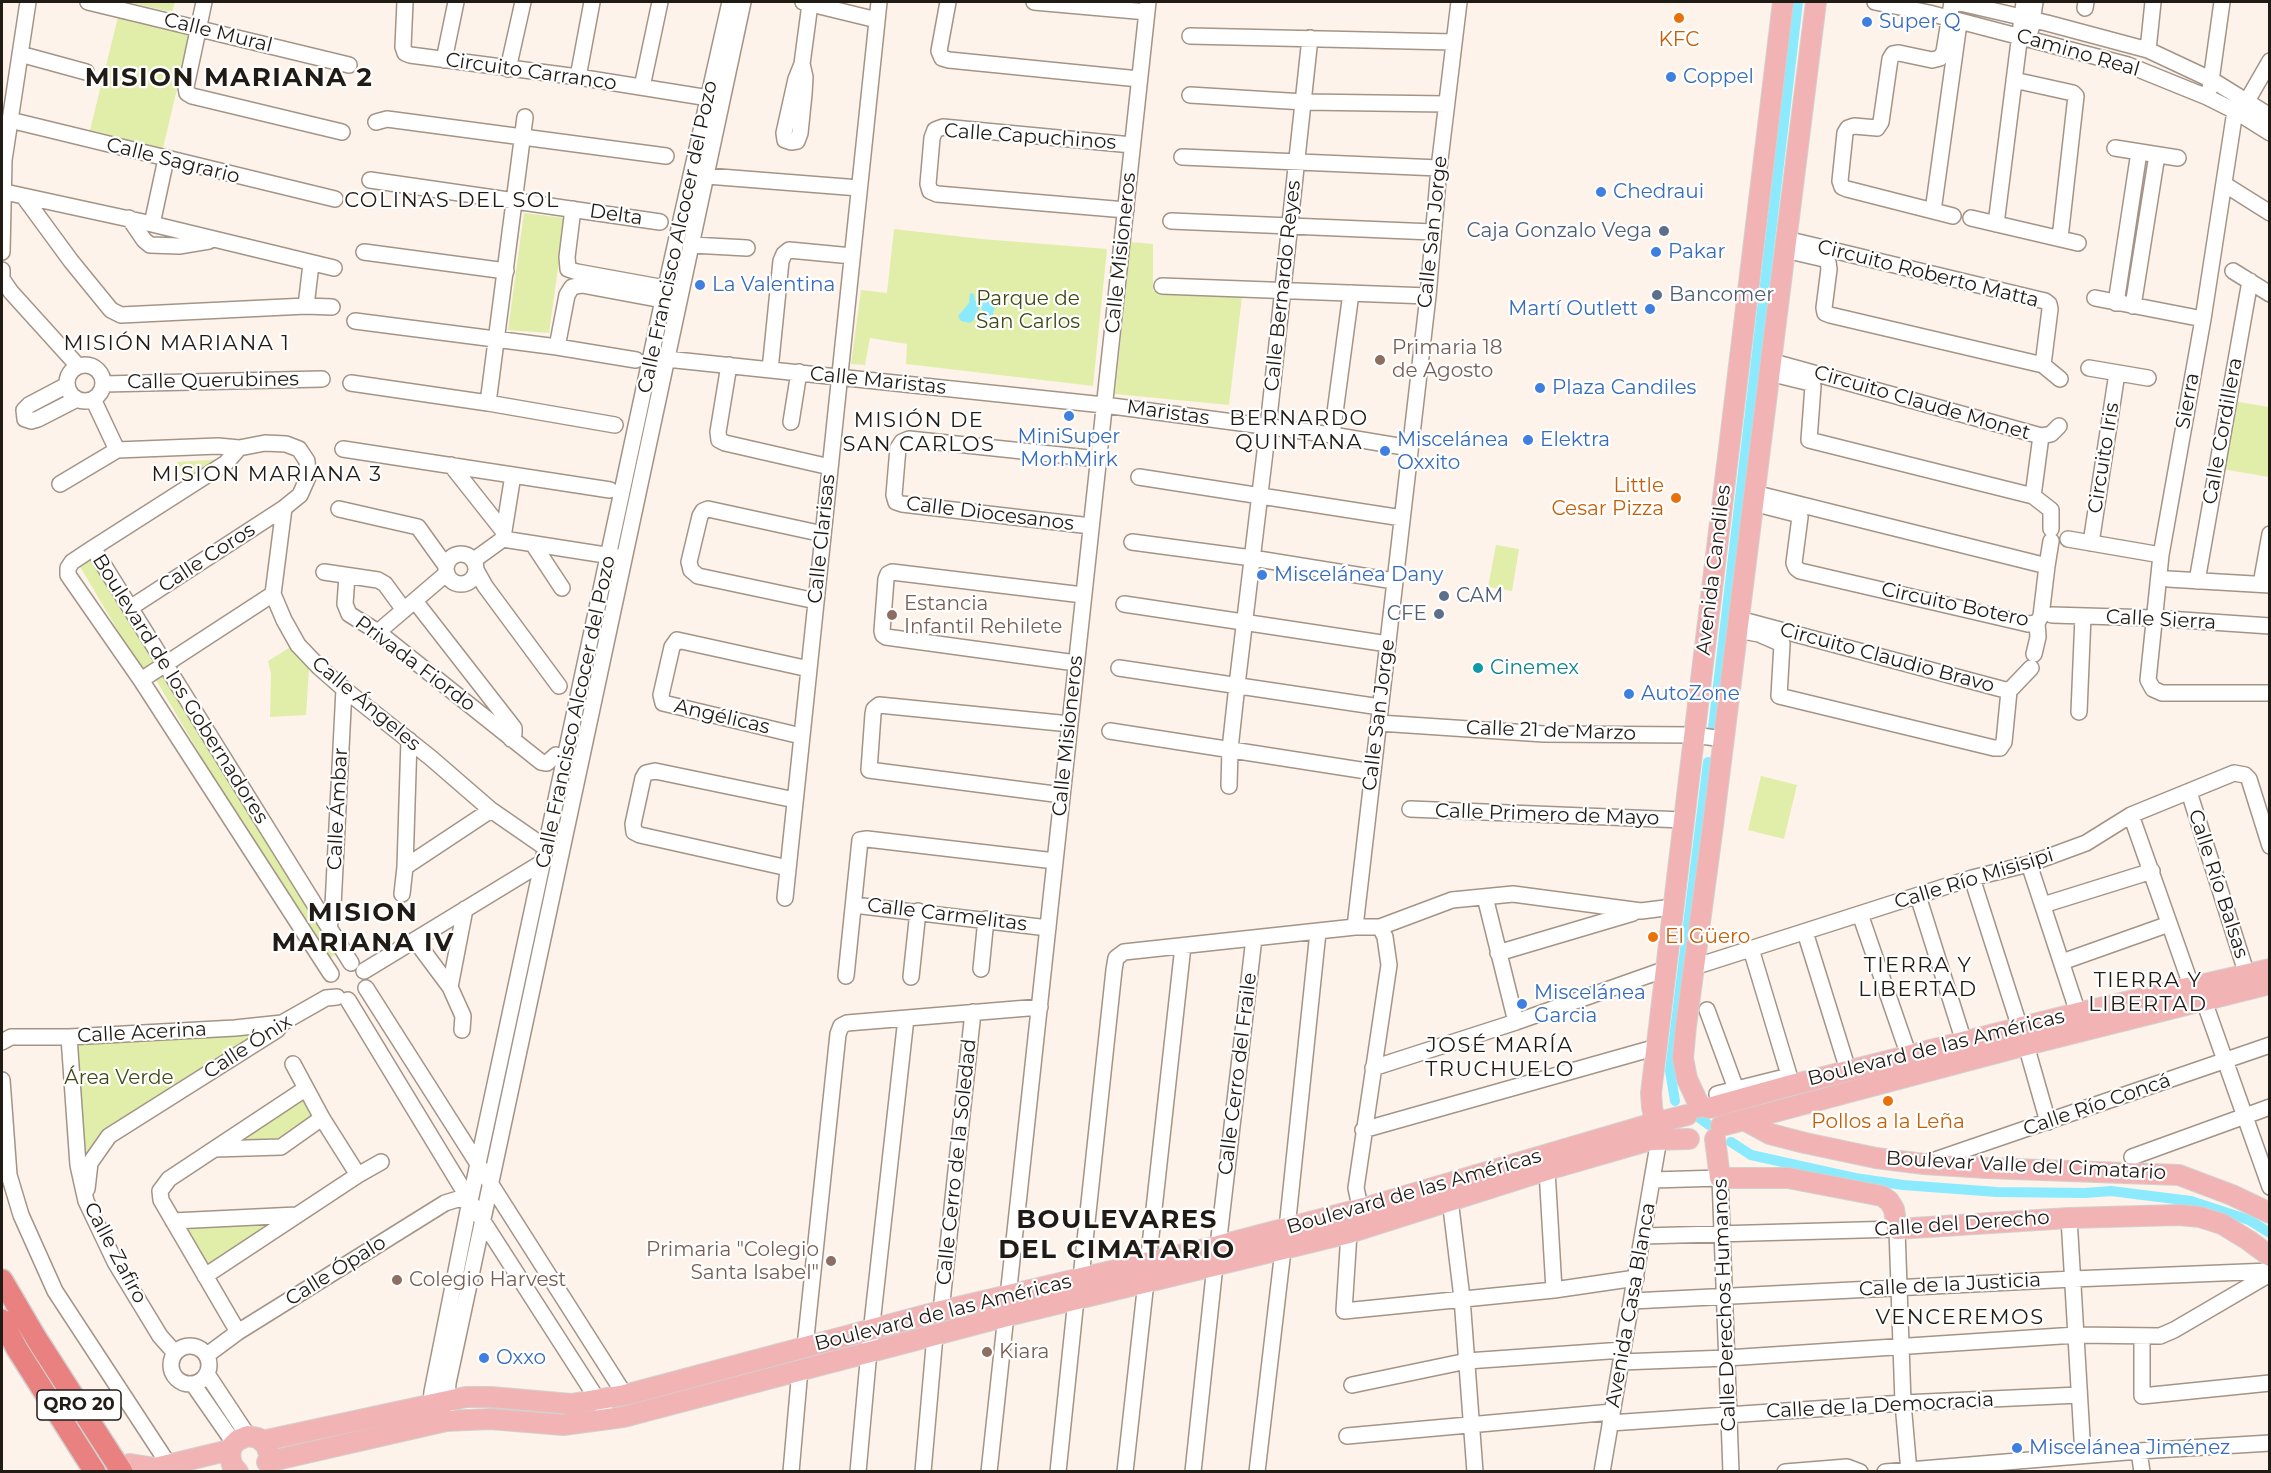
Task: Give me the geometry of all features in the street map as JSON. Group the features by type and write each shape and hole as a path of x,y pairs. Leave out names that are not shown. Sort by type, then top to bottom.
{"highway":[{"path":"2,1280 36,1338 80,1391 128,1469"},
{"name":"QRO 20","path":"2,1320 17,1349 95,1472"},
{"path":"17,1349 34,1402 81,1472"}],"main road":[{"name":"Avenida Candiles","path":"1703,1106 1687,1079 1683,1058 1694,967 1709,737 1783,2"},
{"name":"Avenida Candiles","path":"1657,1131 1651,1093 1683,820 1709,737 1738,625 1816,2"},
{"name":"Boulevard de las Américas","path":"1718,1133 1744,1120 2023,1037 2198,994 2247,975 2270,969"},
{"name":"Boulevard de las Américas","path":"264,1467 438,1423 490,1419 563,1425 610,1419 1146,1282 1287,1228 1364,1208 1450,1192 1547,1170 1657,1131 1703,1106 1790,1081 1848,1070 1964,1042 2023,1037 2078,1013 2270,984"},
{"path":"1703,1106 1718,1114 1718,1133 1701,1144 1689,1139 1683,1127 1703,1106"},
{"name":"Boulevar Valle del Cimatario","path":"1744,1120 1770,1134 1876,1158 1986,1168 2179,1175 2214,1187 2270,1213"},
{"name":"Boulevard de las Américas","path":"128,1469 155,1468 239,1455 438,1402 466,1397 571,1404 625,1395 941,1311 1149,1262 1283,1250 1349,1233 1450,1192 1657,1131 1689,1139"},
{"name":"Calle Derechos Humanos","path":"1718,1133 1720,1178"},
{"path":"1720,1178 1788,1178 1882,1196 1894,1209 1897,1229"},
{"name":"Calle del Derecho","path":"1897,1229 2069,1218 2179,1215 2200,1217 2222,1224 2248,1239 2270,1256"},
{"path":"239,1455 268,1451 264,1467"}],"street":[{"path":"2,252 4,160 28,2"},
{"name":"Calle Mural","path":"88,2 348,64"},
{"path":"204,2 186,87 187,93 342,132"},
{"name":"Circuito Carranco","path":"405,2 405,53 578,77 709,99"},
{"path":"444,60 456,2"},
{"path":"508,69 523,2"},
{"path":"578,77 592,2"},
{"path":"642,87 660,2"},
{"name":"Calle Francisco Alcocer del Pozo","path":"438,1402 491,1183 730,2"},
{"name":"Calle Francisco Alcocer del Pozo","path":"672,295 692,244 743,2"},
{"name":"Calle Clarisas","path":"785,898 879,2"},
{"path":"948,2 939,51 942,58 1139,79"},
{"path":"1034,2 1147,7"},
{"name":"Calle San Jorge","path":"1355,927 1428,296 1439,168 1459,2"},
{"name":"Camino Real","path":"1875,2 2025,37 2128,65 2207,97 2270,116"},
{"path":"1953,216 1847,189 1842,187 1840,181 1845,134 1848,128 1854,126 1877,128 1881,122 1890,59 1893,54 1899,53 1932,60 1940,58 1944,52 1958,2"},
{"name":"Camino Real","path":"1958,2 2026,13 2148,50 2212,80 2270,134"},
{"path":"1996,224 2019,81 2026,13 2035,2"},
{"path":"2148,50 2153,2"},
{"path":"2207,97 2212,80 2222,2"},
{"path":"802,64 807,3 877,20"},
{"name":"Calle Misioneros","path":"989,1472 1147,7"},
{"path":"1933,211 1954,20"},
{"path":"1190,36 1453,42"},
{"name":"Calle Bernardo Reyes","path":"1229,786 1230,749 1310,38"},
{"path":"20,54 86,72"},
{"path":"2241,106 2270,61"},
{"path":"2019,81 2073,93 2076,96 2060,238"},
{"path":"1190,95 1304,102 1446,104"},
{"name":"Sierra","path":"2241,106 2224,184 2203,319 2161,555 2148,680 2153,689 2162,693 2270,693"},
{"path":"488,403 525,117"},
{"path":"376,122 387,119 666,156"},
{"name":"Calle Sagrario","path":"10,120 335,199"},
{"name":"Calle Capuchinos","path":"1126,210 937,194 930,191 928,184 931,149 935,130 943,127 1132,145"},
{"path":"2115,148 2178,158"},
{"path":"2116,303 2139,152"},
{"path":"2133,306 2157,155"},
{"path":"1182,157 1439,168"},
{"path":"152,224 166,159"},
{"path":"707,176 860,188"},
{"name":"Delta","path":"370,180 660,222"},
{"path":"2224,184 2270,213"},
{"path":"5,192 152,224 334,268"},
{"path":"24,197 77,269 111,310 121,315 306,306 332,307"},
{"path":"573,209 567,257 568,269 672,295"},
{"path":"1971,218 2079,243"},
{"path":"129,219 150,245 179,246 215,240"},
{"path":"1171,221 1433,232"},
{"path":"692,244 747,248"},
{"name":"Circuito Roberto Matta","path":"1785,245 2044,301 2049,304 2050,309 2043,365 1825,313 1828,262 1785,245"},
{"path":"770,369 781,261 784,254 789,250 852,256"},
{"path":"364,252 506,271"},
{"path":"306,306 311,264"},
{"path":"2,270 2,279 11,292 78,366"},
{"path":"2233,271 2270,294"},
{"name":"Calle Cordillera","path":"2197,580 2250,282"},
{"path":"557,347 567,295 572,287 582,285 672,295"},
{"path":"1162,286 1428,296"},
{"path":"1332,435 1351,293"},
{"path":"2095,298 2203,319"},
{"path":"355,321 557,347 636,360"},
{"name":"Calle Maristas","path":"659,358 1104,405"},
{"path":"90,365 102,378 103,384 101,390 88,401 77,399 68,391 67,385 69,374 78,366 90,365"},
{"path":"729,365 718,432 719,440 830,466"},
{"path":"2043,365 2060,379"},
{"name":"Circuito Claude Monet","path":"1770,367 2041,436 2033,496 1809,440 1813,386 1770,367"},
{"path":"2089,368 2148,378"},
{"path":"791,422 799,372"},
{"name":"Circuito Iris","path":"2091,543 2117,373"},
{"name":"Calle Querubines","path":"103,384 322,379"},
{"path":"351,383 615,425"},
{"path":"67,385 29,405 24,410 25,419 31,421 38,419 77,399"},
{"path":"93,399 117,450"},
{"name":"Maristas","path":"1104,405 1332,435 1410,448"},
{"path":"2041,436 2051,434 2059,426"},
{"name":"Calle Diocesanos","path":"1091,526 896,502 894,495 898,448 902,442 909,439 1098,459"},
{"path":"60,484 117,450 218,446 239,448 265,443 286,444 299,449 307,461 308,477 300,495 284,508 273,594 141,680"},
{"path":"93,548 226,463 239,448"},
{"path":"343,449 610,490"},
{"path":"451,465 503,535 533,544 617,557"},
{"path":"339,509 418,527 453,581 463,584 472,579 475,565 503,535 513,475"},
{"path":"1139,477 1402,518"},
{"name":"Circuito Botero","path":"1753,498 1800,517 1794,563 1800,571 2028,624 2037,623 2041,616 2051,535 2051,510 2033,496"},
{"path":"1753,498 2048,566"},
{"name":"Calle Coros","path":"130,608 284,508"},
{"path":"816,601 698,576 691,570 689,562 700,516 708,509 823,534"},
{"path":"2168,579 2265,585 2270,534"},
{"path":"2068,539 2161,555"},
{"path":"1132,542 1252,558 1394,581"},
{"path":"533,544 561,588"},
{"name":"Boulevard de los Gobernadores","path":"357,967 329,928 93,548 72,562 68,568 68,575 141,680 334,991 600,1400 610,1419"},
{"path":"378,632 447,570 451,557 466,554 475,565 485,586 559,686"},
{"name":"Calle Francisco Alcocer del Pozo","path":"438,1423 438,1402 470,1201 545,855 617,557"},
{"name":"Privada Fiordo","path":"324,572 378,580 410,605 514,728 511,739"},
{"path":"1076,663 886,637 882,631 886,579 892,572 1083,595"},
{"name":"Privada Fiordo","path":"347,576 345,604 350,614 378,632 544,763 552,760 556,755"},
{"name":"Calle Ángeles","path":"273,594 298,645 319,667 545,855"},
{"path":"1124,604 1388,644"},
{"name":"Calle Sierra","path":"2052,615 2153,618 2270,626"},
{"path":"2079,712 2083,616"},
{"path":"2009,691 2032,661 2038,637 2037,623"},
{"name":"Circuito Claudio Bravo","path":"1738,625 2009,691 2004,742 2000,748 1994,748 1779,696 1782,644 1738,625"},
{"name":"Angélicas","path":"801,736 663,703 661,695 672,647 676,640 809,669"},
{"path":"1119,668 1380,707"},
{"name":"Calle Ámbar","path":"329,928 333,906 344,689"},
{"path":"1062,795 869,770 873,714 874,709 879,705 1070,724"},
{"name":"Calle 21 de Marzo","path":"1379,723 1544,734 1709,737"},
{"path":"1110,731 1373,772"},
{"path":"402,894 409,740"},
{"path":"788,868 640,835 634,832 633,824 646,772 655,771 795,800"},
{"name":"Calle Río Misisipi","path":"1694,967 1972,878 2029,864 2086,843 2131,815 2234,772 2245,775 2249,779 2270,846"},
{"name":"Calle Río Balsas","path":"2189,792 2247,975"},
{"name":"Calle Primero de Mayo","path":"1410,809 1683,820"},
{"path":"405,867 491,810"},
{"path":"2131,815 2169,924 2267,1170 2270,1187"},
{"name":"Calle Carmelitas","path":"1048,928 854,904 860,840 1055,861"},
{"path":"357,967 367,976 366,988 359,997 334,991 339,965 357,967 415,940 545,855"},
{"path":"2029,864 2078,1013"},
{"path":"2043,905 2152,871"},
{"path":"1972,878 2048,1122"},
{"path":"1081,1278 1116,958 1125,952 1355,927 1380,927 1452,900 1513,894 1641,911"},
{"path":"1918,896 1964,1042"},
{"path":"1485,897 1516,1022"},
{"path":"846,976 854,904"},
{"path":"1498,953 1641,911 1673,907"},
{"path":"450,987 465,909"},
{"path":"911,977 918,912"},
{"path":"1860,914 1909,1056"},
{"path":"981,969 986,919"},
{"path":"2061,962 2169,924"},
{"path":"1364,1208 1359,1202 1356,1188 1389,965 1385,937 1380,927"},
{"path":"1287,1228 1318,932"},
{"path":"1805,932 1848,1070"},
{"name":"Calle Cerro del Fraile","path":"1193,1472 1254,939"},
{"path":"415,940 450,987 463,1016 462,1030"},
{"path":"1125,1472 1183,946"},
{"path":"1752,949 1790,1081"},
{"path":"1373,1068 1516,1022 1666,969"},
{"path":"366,988 625,1395"},
{"name":"Calle Ónix","path":"86,1201 90,1163 109,1136 277,1030 282,1023 334,991"},
{"path":"805,1347 838,1034 841,1026 847,1023 1040,1007"},
{"path":"1707,1010 1736,1089"},
{"name":"Calle Cerro de la Soledad","path":"941,1311 973,1012"},
{"path":"858,1472 906,1018"},
{"name":"Calle Acerina","path":"2,1042 11,1037 69,1037 282,1023"},
{"path":"255,1025 260,1029 261,1034 258,1042"},
{"name":"Calle Zafiro","path":"69,1037 78,1165 86,1201 115,1263 160,1336 175,1353"},
{"name":"Calle Río Concá","path":"1924,1164 2270,1045"},
{"path":"1363,1130 1657,1047"},
{"path":"293,1064 322,1119 358,1175"},
{"path":"2,1080 9,1175 21,1215 55,1291 169,1465"},
{"name":"Boulevard de las Américas","path":"1703,1106 1736,1089 1790,1081"},
{"path":"238,1332 161,1200 160,1191 169,1179 305,1089"},
{"path":"2132,1157 2270,1107"},
{"path":"215,1149 280,1147 322,1119"},
{"name":"Avenida Casa Blanca","path":"1602,1472 1653,1180 1657,1131"},
{"path":"205,1276 381,1162"},
{"path":"1547,1170 1554,1290"},
{"path":"1653,1180 1720,1178"},
{"name":"Calle Derechos Humanos","path":"1720,1178 1724,1235 1731,1472"},
{"path":"1450,1192 1462,1298 1475,1472"},
{"name":"Calle Ópalo","path":"207,1355 238,1332 445,1203 458,1199 470,1201"},
{"path":"173,1221 297,1215"},
{"path":"2069,1218 2083,1455"},
{"path":"1897,1229 1903,1403 1909,1471"},
{"name":"Calle del Derecho","path":"1643,1236 1897,1229"},
{"path":"1349,1233 1344,1311 1554,1290 1636,1278"},
{"path":"1257,1472 1283,1250"},
{"path":"1352,1385 1467,1361 1622,1356 1727,1358 2076,1335 2160,1336 2270,1273"},
{"name":"Calle de la Justicia","path":"1632,1301 2073,1279 2270,1273"},
{"path":"1058,1472 1076,1299"},
{"path":"922,1472 935,1335"},
{"path":"2142,1337 2142,1396 2270,1383"},
{"path":"185,1346 198,1346 207,1355 210,1368 204,1379 193,1384 180,1382 175,1377 171,1365 175,1353 185,1346"},
{"path":"791,1472 800,1369"},
{"path":"207,1374 239,1455"},
{"path":"193,1384 239,1455"},
{"name":"Calle de la Democracia","path":"1347,1436 1472,1425 1730,1415 1903,1403 2079,1395"},
{"path":"1885,1472 2083,1455 2270,1443"},
{"path":"2139,1451 2142,1472"},
{"path":"1785,1472 1847,1467 1860,1472"}],"green space":[{"path":"127,2 175,2 172,12"},
{"path":"118,17 190,35 163,148 90,130"},
{"path":"524,213 565,218 549,333 508,330"},
{"name":"Parque de San Carlos","path":"894,229 1107,249 1093,386 906,364 907,344 870,338 865,365 851,364 861,290 887,293"},
{"path":"1131,242 1153,244 1153,291 1242,297 1229,405 1115,394"},
{"path":"2233,401 2269,407 2269,477 2222,469"},
{"path":"223,459 187,482 177,462"},
{"path":"1496,545 1519,549 1512,591 1488,587"},
{"path":"87,551 156,667 144,675 75,558"},
{"path":"292,646 309,669 306,715 270,717 271,674 268,661"},
{"path":"165,665 337,954 322,962 152,673"},
{"path":"1761,776 1797,785 1784,839 1748,830"},
{"name":"Área Verde","path":"252,1031 254,1038 119,1128 84,1176 71,1038"},
{"path":"306,1097 316,1115 282,1138 236,1140"},
{"path":"284,1220 207,1267 185,1226"}],"water":[{"path":"970,293 974,294 975,301 985,301 989,298 997,303 991,328 985,328 981,304 973,321 969,323 961,321 958,316 969,303"}],"waterway":[{"path":"1713,728 1798,2"},
{"path":"1675,1101 1670,1071 1708,762"},
{"path":"1698,1117 1709,1125"},
{"path":"1731,1142 1751,1155 1855,1178 1903,1185 1997,1192 2111,1191 2191,1201 2249,1220 2270,1233"}],"place":[{"name":"KFC","path":"1679,18"},
{"name":"Super Q","path":"1867,22"},
{"name":"Coppel","path":"1671,77"},
{"name":"Chedraui","path":"1601,192"},
{"name":"Caja Gonzalo Vega","path":"1664,231"},
{"name":"Pakar","path":"1656,252"},
{"name":"La Valentina","path":"700,285"},
{"name":"Bancomer","path":"1657,295"},
{"name":"Martí Outlett","path":"1650,309"},
{"name":"Primaria 18 de Agosto","path":"1380,360"},
{"name":"Plaza Candiles","path":"1540,388"},
{"name":"MiniSuper MorhMirk","path":"1069,416"},
{"name":"Elektra","path":"1528,440"},
{"name":"Miscelánea Oxxito","path":"1385,451"},
{"name":"Little Cesar Pizza","path":"1676,498"},
{"name":"Miscelánea Dany","path":"1262,575"},
{"name":"CAM","path":"1444,596"},
{"name":"CFE","path":"1439,614"},
{"name":"Estancia Infantil Rehilete","path":"892,615"},
{"name":"Cinemex","path":"1478,668"},
{"name":"AutoZone","path":"1629,694"},
{"name":"El Güero","path":"1653,937"},
{"name":"Miscelánea Garcia","path":"1522,1004"},
{"name":"Pollos a la Leña","path":"1888,1101"},
{"name":"Primaria \"Colegio Santa Isabel\"","path":"831,1261"},
{"name":"Colegio Harvest","path":"397,1280"},
{"name":"Kiara","path":"987,1352"},
{"name":"Oxxo","path":"484,1358"},
{"name":"Miscelánea Jiménez","path":"2017,1448"}],"district":[{"name":"MISION MARIANA 2","path":"229,78"},
{"name":"COLINAS DEL SOL","path":"452,201"},
{"name":"MISIÓN MARIANA 1","path":"177,344"},
{"name":"BERNARDO QUINTANA","path":"1299,431"},
{"name":"MISIÓN DE SAN CARLOS","path":"919,433"},
{"name":"MISION MARIANA 3","path":"267,475"},
{"name":"MISION MARIANA IV","path":"363,928"},
{"name":"TIERRA Y LIBERTAD","path":"1918,978"},
{"name":"TIERRA Y LIBERTAD","path":"2148,993"},
{"name":"JOSÉ MARÍA TRUCHUELO","path":"1500,1058"},
{"name":"BOULEVARES DEL CIMATARIO","path":"1117,1235"},
{"name":"VENCEREMOS","path":"1960,1318"}]}
